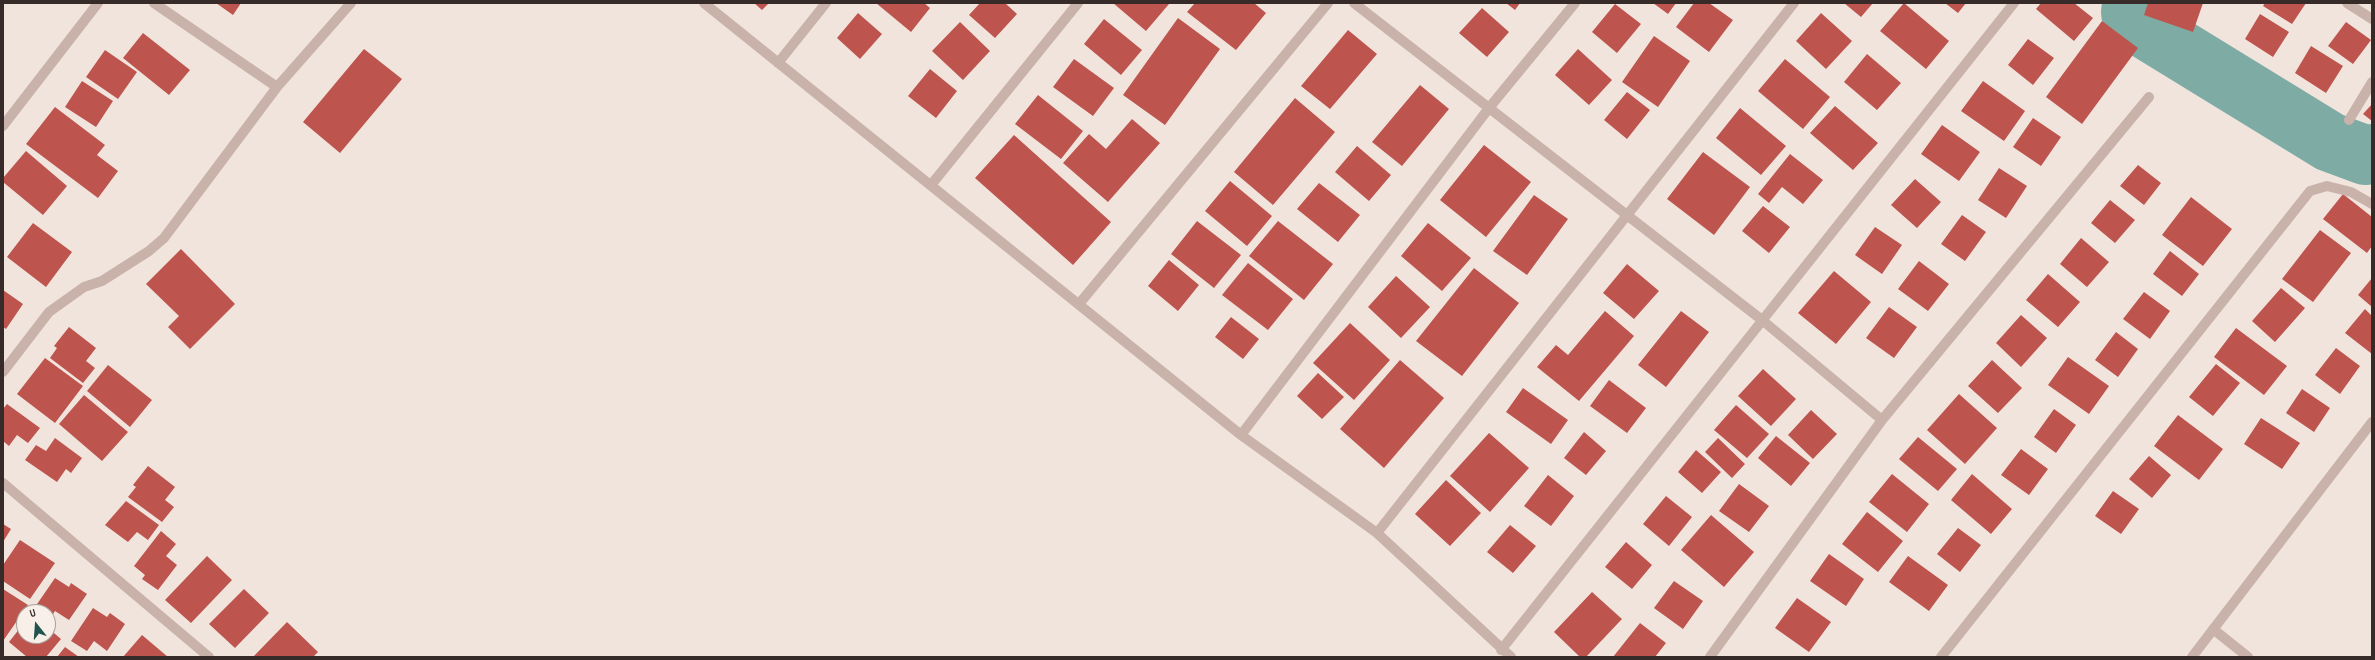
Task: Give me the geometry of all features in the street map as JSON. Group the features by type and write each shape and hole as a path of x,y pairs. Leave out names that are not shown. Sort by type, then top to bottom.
{"street":[{"path":"3,126 98,3"},
{"path":"3,372 49,312 84,287 102,280 149,251 164,238 277,87 351,3"},
{"path":"704,3 1241,435 1377,533 1501,650 1511,657"},
{"path":"778,63 826,3"},
{"path":"931,185 1078,3"},
{"path":"1079,304 1328,3"},
{"path":"1354,3 1762,320 1882,420"},
{"path":"1241,435 1489,108 1575,3"},
{"path":"1377,533 1625,215 1794,3"},
{"path":"1501,650 2014,3"},
{"path":"2347,3 2372,19"},
{"path":"157,4 277,87"},
{"path":"2349,120 2372,82"},
{"path":"1710,657 1882,420 2149,97"},
{"path":"1942,657 2310,191 2327,186 2351,192 2372,204"},
{"path":"2192,657 2372,422"},
{"path":"3,483 209,657"},
{"path":"2213,629 2248,657"}],"building":[{"path":"216,3 241,3 233,15"},
{"path":"754,3 769,3 762,10"},
{"path":"876,3 924,3 930,8 911,32"},
{"path":"980,3 1005,3 1017,14 995,38 969,15"},
{"path":"1113,3 1168,3 1169,4 1146,31"},
{"path":"1195,3 1254,3 1266,13 1236,50 1187,12"},
{"path":"1506,3 1520,3 1515,10"},
{"path":"1653,3 1676,3 1668,14"},
{"path":"1694,3 1709,3 1733,20 1709,52 1676,27"},
{"path":"1844,3 1873,3 1861,17"},
{"path":"1904,3 1949,41 1926,69 1880,31"},
{"path":"1945,3 1966,3 1958,13"},
{"path":"2041,3 2074,3 2093,18 2074,41 2036,9"},
{"path":"2148,3 2203,3 2193,32 2144,15"},
{"path":"2265,3 2306,3 2292,24 2263,6"},
{"path":"1615,4 1641,24 1617,53 1592,32"},
{"path":"1482,8 1509,32 1487,57 1459,33"},
{"path":"858,13 882,34 860,59 837,38"},
{"path":"1821,13 1852,41 1826,69 1796,41"},
{"path":"2260,14 2289,32 2273,57 2245,39"},
{"path":"1178,18 1220,49 1165,125 1123,95"},
{"path":"1104,19 1142,50 1121,75 1084,44"},
{"path":"2102,21 2138,48 2082,124 2046,97"},
{"path":"960,22 990,51 963,80 932,51"},
{"path":"2346,22 2371,40 2353,64 2328,46"},
{"path":"1348,30 1377,54 1330,109 1301,86"},
{"path":"143,33 190,70 169,95 123,58"},
{"path":"1654,36 1690,61 1658,107 1622,82"},
{"path":"2028,39 2054,58 2033,85 2008,65"},
{"path":"2311,46 2343,66 2326,93 2295,73"},
{"path":"364,49 402,79 340,153 303,122"},
{"path":"1578,49 1612,80 1589,105 1555,75"},
{"path":"105,50 137,72 118,99 86,77"},
{"path":"1867,54 1901,83 1877,110 1844,82"},
{"path":"1074,59 1114,88 1093,116 1053,87"},
{"path":"1785,59 1830,97 1803,129 1758,91"},
{"path":"930,69 957,91 936,118 908,96"},
{"path":"82,81 113,101 96,127 65,107"},
{"path":"1983,81 2025,111 2004,141 1961,111"},
{"path":"1420,85 1449,109 1402,166 1372,142"},
{"path":"1627,92 1650,110 1627,139 1604,120"},
{"path":"1038,95 1083,131 1061,159 1015,124"},
{"path":"1295,98 1335,132 1273,205 1234,172"},
{"path":"2372,104 2372,121 2363,114"},
{"path":"1835,106 1878,143 1853,170 1810,133"},
{"path":"55,107 105,145 97,155 118,171 98,198 26,144"},
{"path":"1740,108 1786,146 1761,175 1716,138"},
{"path":"2033,118 2061,137 2041,166 2013,147"},
{"path":"1132,119 1160,143 1108,202 1063,163 1089,134 1106,149"},
{"path":"1942,125 1980,152 1959,181 1921,154"},
{"path":"1014,135 1111,222 1073,265 975,178"},
{"path":"1484,145 1531,182 1486,237 1440,200"},
{"path":"1357,146 1391,175 1369,201 1335,172"},
{"path":"26,151 67,186 43,215 3,182 3,178"},
{"path":"1703,152 1750,187 1714,235 1667,199"},
{"path":"1790,154 1823,180 1803,204 1782,187 1769,203 1758,194"},
{"path":"2138,165 2161,183 2144,205 2120,186"},
{"path":"1999,168 2027,186 2006,218 1978,200"},
{"path":"1915,179 1941,202 1917,228 1891,205"},
{"path":"1230,181 1272,216 1247,246 1205,211"},
{"path":"1319,183 1360,215 1338,242 1297,209"},
{"path":"2343,194 2372,217 2372,246 2367,253 2323,219"},
{"path":"1534,195 1568,219 1527,275 1493,251"},
{"path":"2191,197 2232,229 2203,266 2162,235"},
{"path":"2110,200 2135,220 2115,243 2091,223"},
{"path":"1763,206 1790,227 1769,253 1742,231"},
{"path":"1962,215 1986,232 1965,261 1941,244"},
{"path":"1197,221 1241,255 1214,288 1171,254"},
{"path":"1278,221 1333,264 1304,300 1249,256"},
{"path":"33,223 72,252 46,287 7,257"},
{"path":"1428,223 1471,258 1442,291 1401,256"},
{"path":"1875,227 1902,245 1882,274 1855,255"},
{"path":"2320,230 2351,253 2313,302 2282,279"},
{"path":"2081,238 2109,262 2087,287 2060,264"},
{"path":"181,249 235,304 190,349 168,327 179,316 146,284"},
{"path":"2170,251 2199,274 2182,296 2153,274"},
{"path":"1169,260 1199,285 1178,311 1148,286"},
{"path":"1919,261 1949,284 1928,311 1898,289"},
{"path":"1248,263 1293,299 1268,330 1222,295"},
{"path":"1627,264 1659,291 1634,319 1603,293"},
{"path":"1474,268 1519,303 1462,376 1416,341"},
{"path":"1834,271 1871,302 1836,344 1798,313"},
{"path":"2048,274 2080,302 2058,327 2026,300"},
{"path":"1396,276 1430,307 1401,338 1368,307"},
{"path":"2372,278 2372,307 2358,295"},
{"path":"2281,288 2305,308 2275,342 2252,321"},
{"path":"3,290 23,304 6,329 3,327"},
{"path":"2144,292 2170,311 2150,339 2123,319"},
{"path":"1889,307 1917,327 1894,358 1866,338"},
{"path":"2365,309 2372,316 2372,354 2345,333"},
{"path":"1605,311 1634,336 1579,401 1537,367 1556,345 1568,355"},
{"path":"1681,311 1709,332 1666,387 1638,365"},
{"path":"2021,315 2047,338 2021,367 1996,343"},
{"path":"1231,317 1259,339 1243,359 1215,337"},
{"path":"1350,323 1390,360 1354,400 1313,363"},
{"path":"69,327 96,348 86,361 95,368 83,383 50,358 57,348 54,346"},
{"path":"2236,328 2287,366 2264,395 2214,357"},
{"path":"2116,332 2138,349 2118,377 2095,360"},
{"path":"2336,348 2360,366 2340,394 2315,375"},
{"path":"2068,357 2109,386 2089,414 2048,385"},
{"path":"45,358 83,386 55,423 17,394"},
{"path":"1400,360 1444,398 1384,468 1340,429"},
{"path":"1992,360 2022,388 1998,413 1968,386"},
{"path":"2216,364 2240,383 2213,416 2189,397"},
{"path":"108,365 152,400 130,427 87,391"},
{"path":"1763,369 1796,399 1771,426 1738,396"},
{"path":"1318,373 1344,397 1322,419 1297,396"},
{"path":"1609,380 1646,408 1627,433 1590,406"},
{"path":"1523,388 1568,420 1551,444 1506,412"},
{"path":"2302,389 2330,408 2314,432 2286,413"},
{"path":"1959,394 1997,428 1965,464 1927,430"},
{"path":"84,395 128,432 102,461 59,424"},
{"path":"7,404 40,428 28,443 17,435 9,446 3,441 3,409"},
{"path":"1736,405 1769,434 1747,458 1714,430"},
{"path":"2054,409 2076,425 2056,453 2034,437"},
{"path":"1811,410 1837,434 1813,459 1788,435"},
{"path":"2178,415 2223,449 2199,480 2154,446"},
{"path":"2261,418 2300,443 2282,469 2244,444"},
{"path":"1584,432 1606,451 1586,475 1564,458"},
{"path":"1489,433 1529,468 1490,512 1450,476"},
{"path":"1776,436 1810,463 1791,486 1758,458"},
{"path":"1918,437 1957,469 1938,491 1899,459"},
{"path":"55,438 82,458 71,473 66,469 57,482 25,460 36,445 46,451"},
{"path":"1718,438 1745,464 1732,478 1705,452"},
{"path":"2021,449 2048,469 2029,495 2001,475"},
{"path":"1696,450 1721,472 1702,493 1678,472"},
{"path":"2149,456 2171,475 2152,498 2129,479"},
{"path":"148,466 175,487 165,500 174,507 162,522 128,497 136,487 133,485"},
{"path":"1892,474 1929,504 1907,532 1869,502"},
{"path":"1972,474 2012,509 1991,534 1951,500"},
{"path":"1548,475 1574,496 1551,526 1524,506"},
{"path":"1446,480 1481,513 1450,546 1415,514"},
{"path":"1739,484 1769,506 1749,532 1719,511"},
{"path":"2113,491 2139,509 2121,534 2095,516"},
{"path":"1666,496 1692,517 1669,546 1643,524"},
{"path":"126,501 159,525 148,540 137,532 128,542 105,525"},
{"path":"1867,512 1903,541 1878,572 1842,544"},
{"path":"1711,515 1754,552 1724,587 1681,550"},
{"path":"3,524 11,529 3,542"},
{"path":"1510,525 1536,546 1513,573 1487,552"},
{"path":"1958,528 1981,545 1960,572 1937,554"},
{"path":"161,531 176,544 166,556 177,565 158,590 142,579 145,575 134,566"},
{"path":"20,540 55,563 30,599 3,581 3,565"},
{"path":"1626,542 1652,565 1632,589 1605,567"},
{"path":"1829,554 1864,579 1846,606 1810,581"},
{"path":"207,556 232,580 191,623 165,600"},
{"path":"1908,556 1948,585 1929,611 1889,582"},
{"path":"55,578 69,587 71,583 87,594 69,620 56,612 56,604 37,604"},
{"path":"1674,581 1703,601 1683,629 1654,608"},
{"path":"3,589 26,604 16,604 16,622 3,641"},
{"path":"244,589 269,613 235,648 209,624"},
{"path":"1592,592 1622,619 1586,657 1580,657 1554,632"},
{"path":"1797,598 1831,622 1809,652 1775,628"},
{"path":"93,608 107,617 110,613 125,624 107,651 94,641 87,651 71,641"},
{"path":"287,622 318,652 313,657 253,657"},
{"path":"1640,623 1666,643 1655,657 1613,657"},
{"path":"16,633 16,644 56,644 56,635 61,639 46,657 27,657 9,642"},
{"path":"142,635 168,657 123,657"},
{"path":"65,647 79,657 57,657"}],"waterway":[{"path":"2132,3 2131,13 2136,23 2330,142 2365,155 2372,154"}]}
